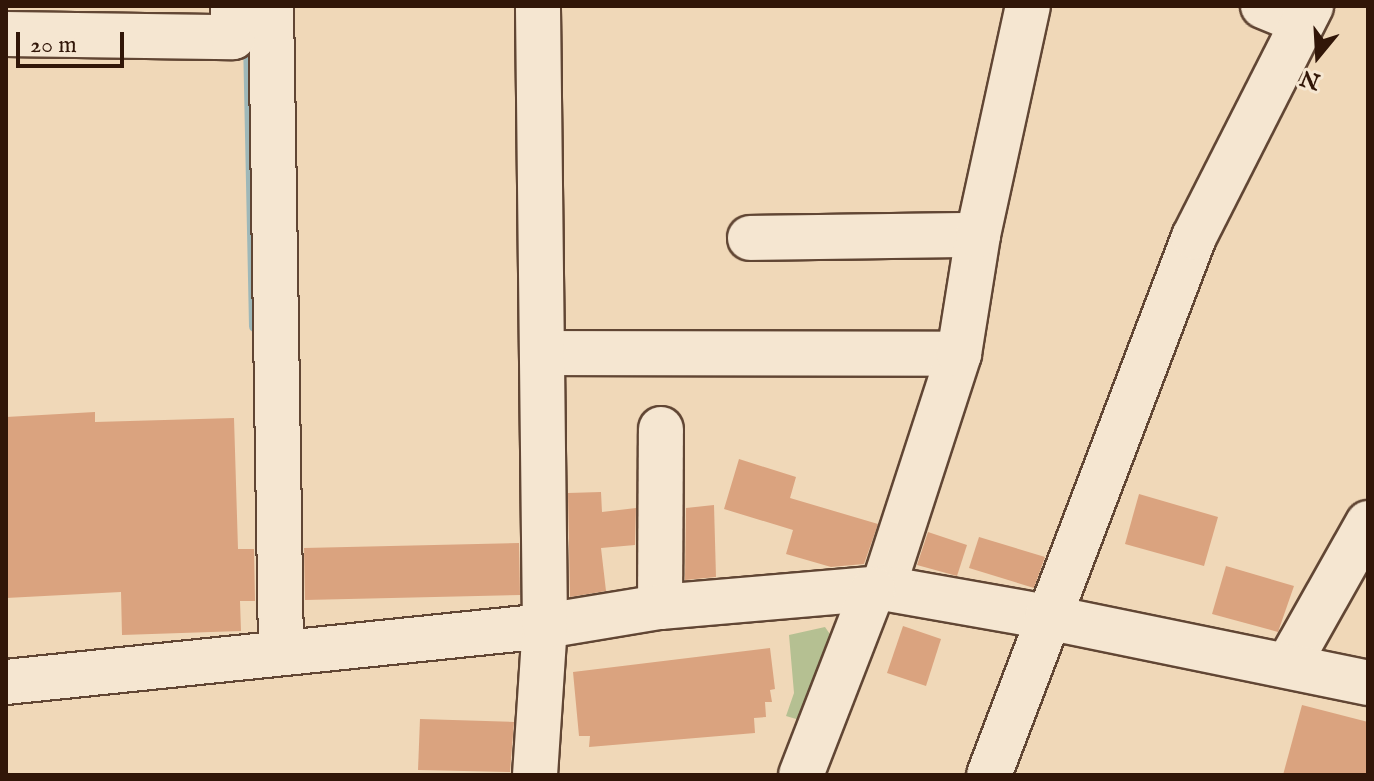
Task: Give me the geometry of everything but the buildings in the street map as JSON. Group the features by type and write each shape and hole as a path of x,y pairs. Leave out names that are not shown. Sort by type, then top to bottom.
{"street":[{"path":"6,34 233,37 233,6"},
{"path":"271,6 281,653"},
{"path":"535,775 545,626 538,6"},
{"path":"801,775 878,588 959,354 978,235 1028,6"},
{"path":"989,775 1194,237 1307,14 1263,6"},
{"path":"750,238 978,235"},
{"path":"542,353 959,354"},
{"path":"660,607 661,429"},
{"path":"1288,665 1368,523"},
{"path":"6,682 545,626 660,607 878,588 1047,617 1368,683"}],"green space":[{"path":"825,627 834,640 803,721 786,716 794,693 789,635"}],"waterway":[{"path":"248,39 254,326"}]}
